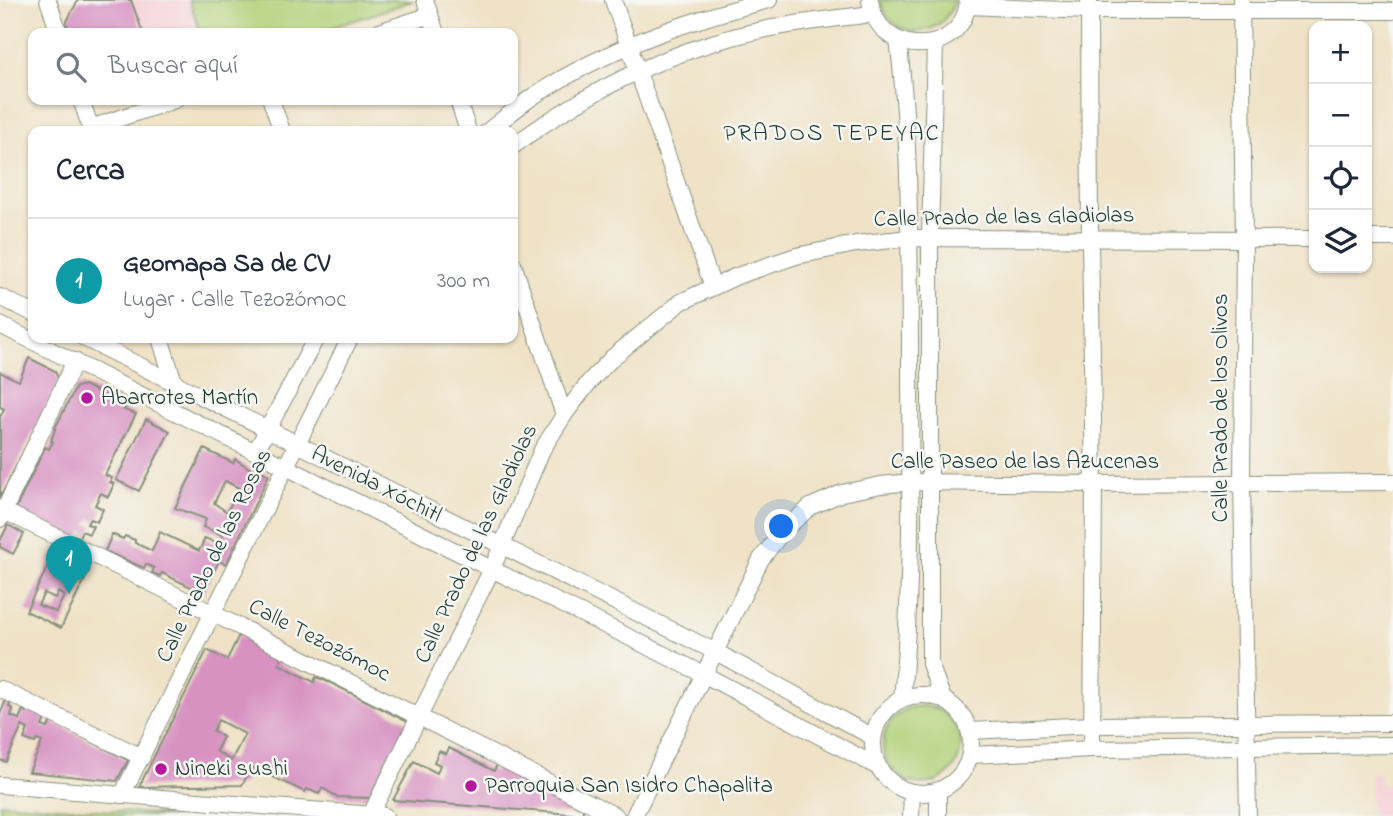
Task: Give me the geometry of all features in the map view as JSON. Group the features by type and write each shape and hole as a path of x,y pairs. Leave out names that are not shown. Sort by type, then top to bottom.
{"street":[{"path":"48,0 57,28"},
{"path":"613,0 713,287"},
{"path":"494,126 533,96 628,44 668,29 769,0"},
{"path":"518,143 590,94 678,54 755,32 871,7 883,30 898,40 916,45 935,43 956,28 968,3 1241,5 1393,11"},
{"path":"1089,5 1094,484 1092,749"},
{"name":"Calle Prado de los Olivos","path":"1241,5 1244,239 1242,483 1248,816"},
{"path":"386,28 428,8 434,28"},
{"path":"898,40 904,85 909,238 911,482 902,699"},
{"path":"935,43 930,238 930,664 943,699"},
{"path":"83,105 90,126"},
{"path":"102,126 161,105"},
{"path":"273,105 280,126"},
{"path":"460,105 466,126"},
{"name":"Calle Prado de las Gladiolas","path":"378,815 420,718 492,569 542,450 590,381 613,357 681,302 737,276 796,256 856,244 909,238 1309,239"},
{"path":"1372,238 1393,238"},
{"path":"518,279 564,415"},
{"path":"0,297 28,311"},
{"name":"Avenida Xóchitl","path":"0,325 28,338"},
{"name":"Avenida Xóchitl","path":"38,343 703,674 878,767"},
{"name":"Avenida Xóchitl","path":"94,343 714,651 873,737"},
{"path":"162,343 174,382"},
{"name":"Calle Prado de las Rosas","path":"257,451 313,343"},
{"name":"Calle Prado de las Rosas","path":"122,795 347,343"},
{"path":"1,513 75,361"},
{"name":"Calle Paseo de las Azucenas","path":"634,816 761,559 783,531 810,507 842,493 911,482 1393,482"},
{"name":"Calle Tezozómoc","path":"1,513 212,613 616,816"},
{"path":"0,689 142,757"},
{"path":"922,694 943,699 963,715 971,731 971,755 962,774 938,791 912,792 896,786 878,767 873,752 873,737 880,718 886,710 902,699 922,694"},
{"path":"971,731 1091,725 1393,723"},
{"path":"971,755 1092,749 1393,745"},
{"path":"0,785 378,815"},
{"path":"938,791 938,816"},
{"path":"911,816 912,792"}],"shaded area":[{"path":"131,0 189,0 199,28 141,28"},
{"path":"1370,773 1379,773 1380,785 1393,785 1393,816 1371,816"}],"green space":[{"path":"189,0 412,1 331,28 199,28"},
{"path":"880,0 955,0 949,14 940,23 917,32 894,24"},
{"path":"922,706 937,709 949,718 958,730 961,745 958,760 949,772 937,781 922,784 907,781 895,772 886,760 883,745 886,730 895,718 907,709"},
{"path":"0,803 184,816 0,816"}],"building":[{"path":"78,0 131,0 141,28 68,28 66,23"},
{"path":"29,358 55,371 59,381 0,498 0,417 4,409 0,407 0,372 19,381"},
{"path":"84,385 126,406 124,410 136,414 105,475 112,478 110,482 114,484 108,497 101,493 95,505 103,509 97,522 90,519 87,524 93,526 89,534 82,531 78,540 15,510 45,447 49,449 53,442 51,441 56,426 76,387"},
{"path":"146,419 170,431 139,491 116,480"},
{"path":"204,449 233,463 235,459 257,473 259,470 269,475 226,564 219,561 203,593 162,573 160,576 152,573 154,568 146,564 144,568 105,551 112,534 135,540 135,543 152,551 160,532 199,551 205,538 218,544 223,535 203,527 206,519 175,508","holes":["225,481 239,488 227,512 214,503"]},
{"path":"8,525 24,534 13,554 0,547"},
{"path":"54,553 89,571 61,628 26,611","holes":["58,592 64,596 56,612 38,605 44,593 55,598"]},
{"path":"239,635 283,656 279,664 314,682 316,677 331,683 408,722 370,798 338,797 322,788 319,794 307,789 305,792 252,767 242,785 139,787 207,650 227,660","holes":["218,720 245,734 231,761 216,751 223,737 213,731"]},
{"path":"6,700 11,702 11,716 19,719 23,710 28,712 29,709 46,717 42,726 48,728 51,721 128,760 117,781 29,772 42,742 37,740 35,743 24,739 28,729 22,726 6,762 0,760 0,714"},
{"name":"Parroquia San Isidro Chapalita","path":"449,748 494,771 498,763 582,808 584,815 393,800 414,761 437,773 440,765 434,762 439,751 446,754"}],"place":[{"name":"Abarrotes Martín","path":"87,398"},
{"name":"Geomapa Sa de CV","path":"69,594"},
{"name":"Nineki sushi","path":"161,769"},
{"name":"Parroquia San Isidro Chapalita","path":"471,786"}],"district":[{"name":"PRADOS TEPEYAC","path":"832,134"}]}
